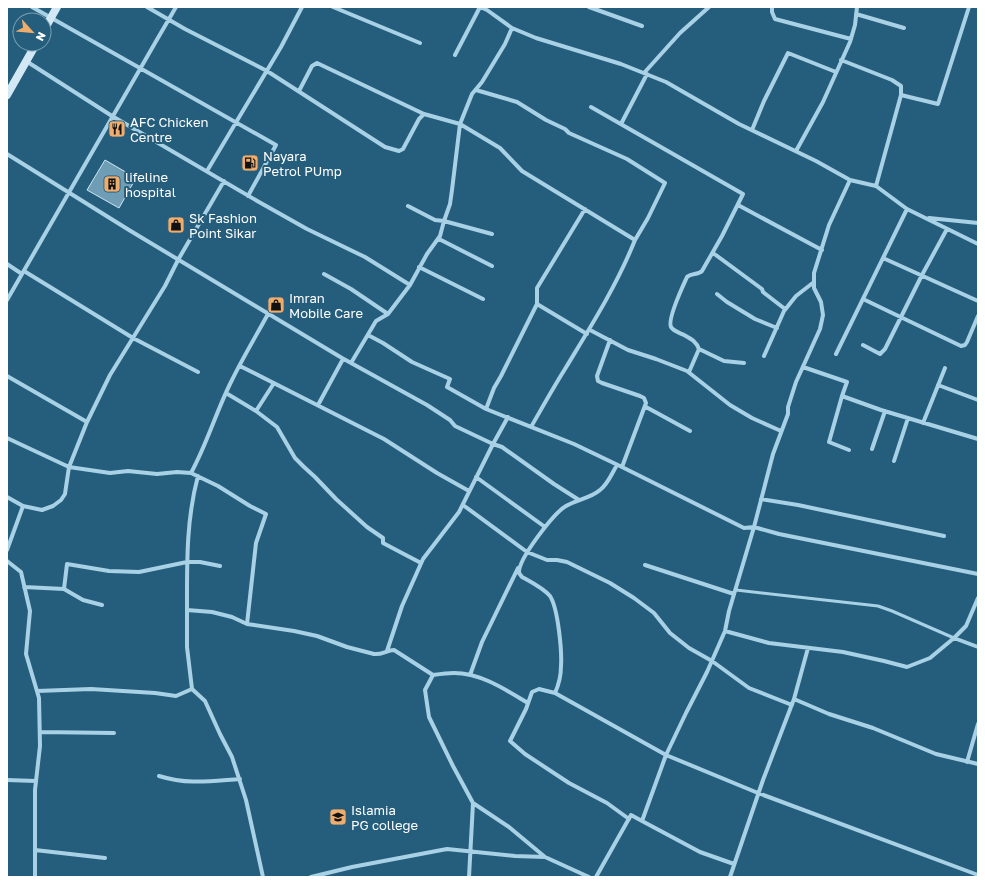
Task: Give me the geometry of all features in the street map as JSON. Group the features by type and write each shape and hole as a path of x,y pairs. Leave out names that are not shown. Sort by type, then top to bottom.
{"street":[{"path":"52,16 57,7"},
{"path":"147,7 267,71 385,147 399,151 403,149 419,119 424,114"},
{"path":"7,300 176,7"},
{"path":"207,171 235,122 282,47 302,7"},
{"path":"333,7 420,43"},
{"path":"455,55 480,7 493,14 512,28 536,38 621,64 666,82 739,124 850,180 876,186 907,209 978,244"},
{"path":"493,7 493,14"},
{"path":"589,7 642,26"},
{"path":"622,124 645,74 680,33 709,7"},
{"path":"772,7 772,12 776,19 851,39"},
{"path":"796,152 824,102 851,39 855,25 857,7"},
{"path":"901,95 938,104 969,7"},
{"path":"856,14 904,28"},
{"path":"52,19 276,145 248,196"},
{"path":"351,363 376,321 388,314 410,285 419,267 440,236 450,204 460,124 472,94 505,44 512,28"},
{"path":"8,92 31,52"},
{"path":"752,130 764,101 788,53 836,72"},
{"path":"841,60 898,83 901,86 901,95 876,186"},
{"path":"26,61 112,116 248,196 307,229 365,258 410,285"},
{"path":"299,91 312,66 317,63 424,114 460,124 500,148 522,171 635,240"},
{"path":"476,90 517,102 546,120 565,129 569,133 627,159 665,183 648,218 635,240 612,292 603,304 531,427"},
{"path":"591,107 743,194 713,253 699,274 689,275 687,277 677,299 670,321 670,326 674,330 696,343 698,350 689,372"},
{"path":"7,154 178,260 343,359 427,405 450,420 455,426 492,444 502,447 579,500"},
{"path":"642,820 666,755 725,631 773,454 803,367 820,329 823,315 821,302 814,288 814,273 829,225 850,180"},
{"path":"7,497 23,506 42,510 53,506 61,500 66,487 69,467 86,422 110,375 166,286 178,260 224,181"},
{"path":"738,205 822,250"},
{"path":"408,206 435,220 492,234"},
{"path":"486,409 494,388 537,304 537,288 585,209"},
{"path":"836,354 907,209"},
{"path":"924,218 978,223"},
{"path":"862,346 880,354 885,349 947,229"},
{"path":"438,239 492,266"},
{"path":"713,253 762,289 763,292 786,309"},
{"path":"883,258 978,301"},
{"path":"7,264 132,338 198,372"},
{"path":"419,267 483,299"},
{"path":"324,274 351,289 388,314"},
{"path":"764,356 786,309 796,296 814,282"},
{"path":"717,294 755,319 776,328"},
{"path":"863,299 961,346 965,345 967,342 978,316"},
{"path":"537,304 588,332 610,340 628,350 689,372 730,405 752,418 781,431"},
{"path":"191,473 202,452 213,421 226,393 268,314"},
{"path":"368,335 424,369 450,379 447,387 486,409 574,444 744,528 754,527 779,534 978,574"},
{"path":"610,340 597,376 598,380 602,383 640,396 646,400 646,407 622,467"},
{"path":"698,350 724,361 744,363"},
{"path":"318,406 343,359"},
{"path":"240,366 384,439 437,473 469,491"},
{"path":"803,367 847,382 829,442 849,450"},
{"path":"923,423 945,368"},
{"path":"7,376 86,422"},
{"path":"256,411 274,383"},
{"path":"938,385 978,400"},
{"path":"226,393 256,411 277,427 295,458 316,477 336,499 367,527 383,538 383,543 421,563"},
{"path":"842,396 923,423 978,438"},
{"path":"646,407 690,431"},
{"path":"872,449 885,411"},
{"path":"388,651 402,606 423,559 459,512 492,444 508,418"},
{"path":"894,461 908,418"},
{"path":"7,438 69,467 110,473 128,471 158,474 177,472 191,473 218,486 266,514 256,543 247,624"},
{"path":"470,675 482,642 527,552 559,510 568,504 601,490 617,465"},
{"path":"198,476 188,524 187,647 192,689 205,701 232,756 246,800 264,877"},
{"path":"476,477 545,527"},
{"path":"761,499 798,505 944,536"},
{"path":"463,505 527,552 543,559 561,560 567,562 610,583 654,613 677,640 712,661 749,688 792,705"},
{"path":"7,550 23,506"},
{"path":"7,560 21,572 30,611 26,654 39,698 40,746 36,781 35,877"},
{"path":"64,589 67,564 109,571 139,572 187,562 200,562 220,566"},
{"path":"645,565 735,592"},
{"path":"519,567 519,573 522,577 549,595 555,608 561,645 562,666 555,693"},
{"path":"24,587 64,589 83,600 102,605"},
{"path":"725,631 769,643 843,652 907,667 930,658 954,638 966,626 977,601"},
{"path":"187,610 212,612 232,617 247,624 317,636 347,647 374,654 383,654 394,650 433,675 455,673 470,675 490,682 528,703"},
{"path":"954,638 978,647"},
{"path":"730,877 758,793 794,700 808,648"},
{"path":"433,675 425,690 429,717 473,803 469,877"},
{"path":"37,691 91,688 176,696 192,689"},
{"path":"629,819 607,803 569,783 525,754 510,741 532,692 539,689 555,693 666,755 758,793 978,875"},
{"path":"794,700 829,714 873,728 936,754 978,764"},
{"path":"967,762 978,724"},
{"path":"40,732 114,733"},
{"path":"159,776 179,782 240,779"},
{"path":"7,780 36,781"},
{"path":"473,803 510,827 545,857 589,877"},
{"path":"596,877 631,815 700,852 734,864"},
{"path":"311,877 352,867 447,849 515,856 545,857"},
{"path":"35,850 105,858"}],"lane":[{"path":"735,592 878,606 892,610 954,638"}],"building":[{"name":"lifeline hospital","path":"105,160 136,178 119,208 87,190"}],"place":[{"name":"AFC Chicken Centre","path":"117,129"},
{"name":"Nayara Petrol PUmp","path":"250,163"},
{"name":"lifeline hospital","path":"112,184"},
{"name":"Sk Fashion Point Sikar","path":"176,225"},
{"name":"Imran Mobile Care","path":"276,305"},
{"name":"Islamia PG college","path":"338,817"}]}
